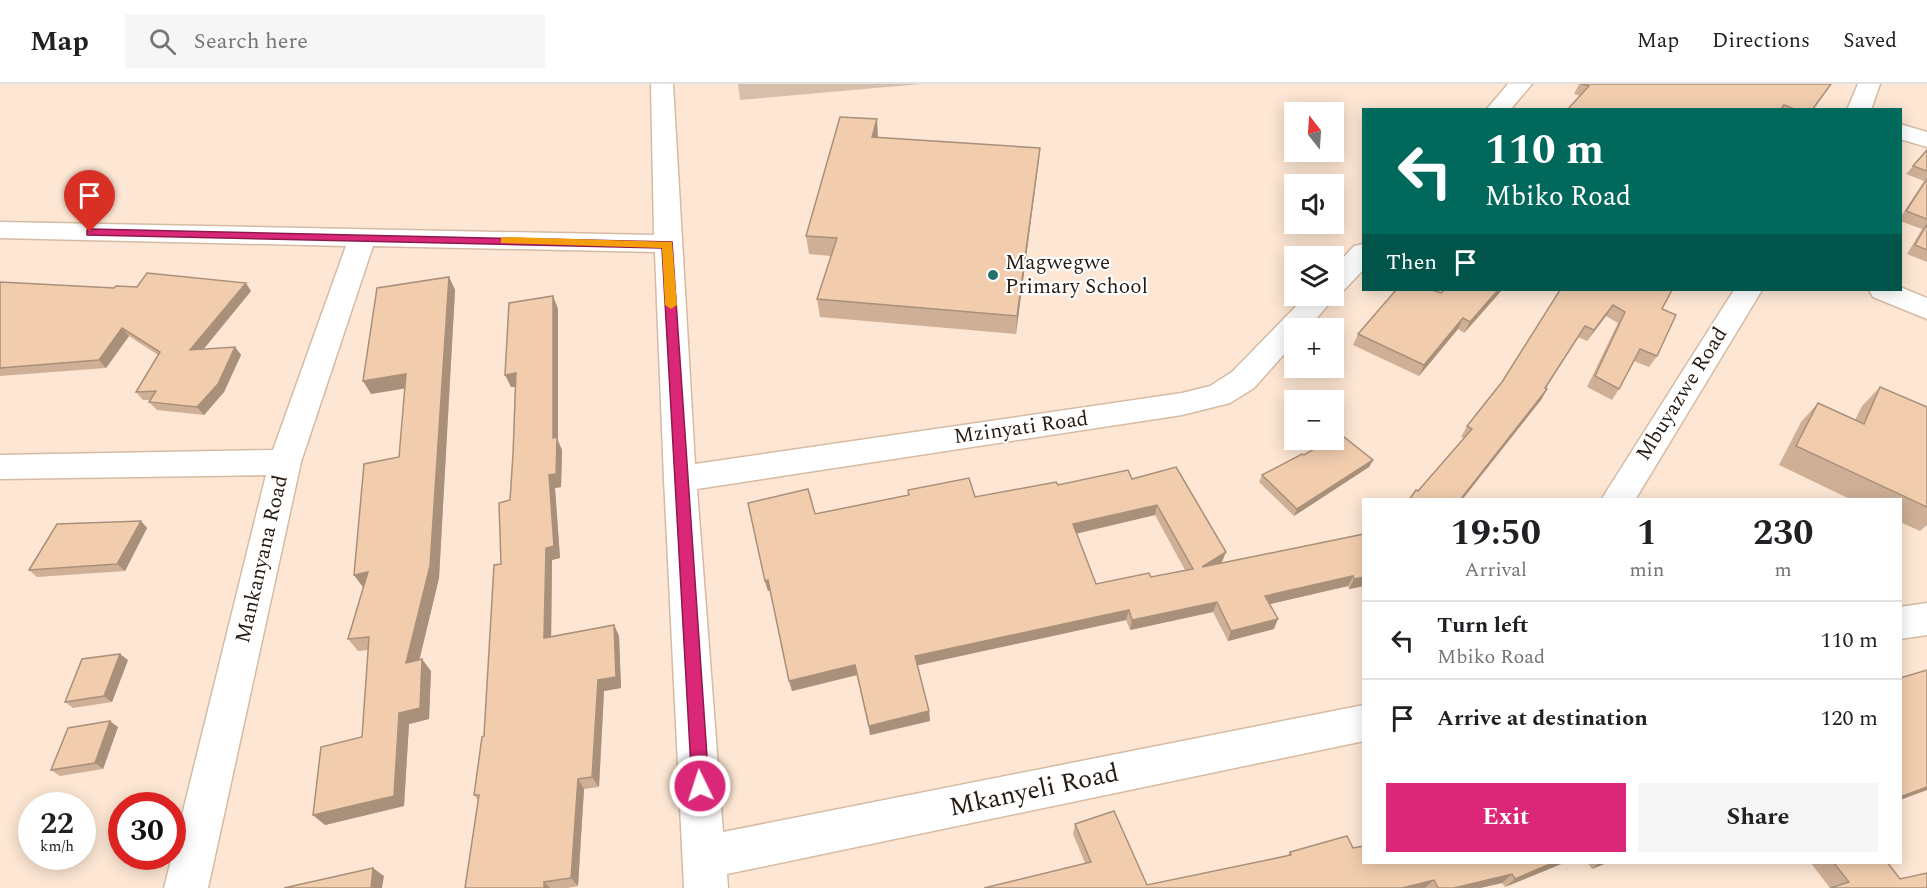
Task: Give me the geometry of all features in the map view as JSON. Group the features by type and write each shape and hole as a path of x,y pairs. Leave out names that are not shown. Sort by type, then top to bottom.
{"street":[{"path":"662,84 680,479 705,873"},
{"path":"1499,108 1521,84"},
{"path":"1860,108 1869,84"},
{"path":"1902,132 1927,140"},
{"path":"0,230 668,244"},
{"name":"Mankanyana Road","path":"186,888 285,462 362,238"},
{"path":"1344,273 1362,254"},
{"name":"Mbuyazwe Road","path":"1618,498 1747,291"},
{"path":"1884,291 1927,309"},
{"name":"Mzinyati Road","path":"680,479 1170,406 1219,395 1243,380 1313,306"},
{"path":"0,467 285,462"},
{"path":"1902,623 1927,618"},
{"name":"Mkanyeli Road","path":"705,873 1362,723"}],"shaded area":[{"path":"738,84 921,84 740,100"}],"building":[{"path":"1581,84 1831,84 1813,108 1792,108 1784,105 1782,108 1569,108 1589,86"},
{"path":"840,117 877,119 872,137 1040,148 1017,316 817,299 837,238 806,236"},
{"path":"1927,150 1927,171 1913,166"},
{"path":"1927,179 1927,219 1906,211"},
{"path":"1927,224 1927,250 1915,245"},
{"path":"147,273 246,283 190,350 235,347 218,384 197,407 149,402 156,391 136,392 160,352 122,328 99,360 0,368 0,282 114,288 116,286 137,287"},
{"path":"449,277 430,566 406,663 422,659 420,708 399,713 394,796 313,815 321,747 362,737 369,637 348,639 368,572 354,575 364,464 399,457 406,374 363,381 377,288"},
{"path":"1395,291 1441,293 1443,291 1497,291 1470,322 1463,318 1424,365 1358,334"},
{"path":"1559,291 1671,291 1662,309 1676,315 1657,356 1640,349 1619,389 1595,376 1625,312 1613,305 1594,330 1585,326 1545,388 1547,389 1462,498 1410,498 1472,429 1467,426 1502,382"},
{"path":"553,296 553,438 557,437 556,474 549,475 554,546 546,548 544,638 614,625 616,677 598,680 592,777 578,779 571,878 544,882 544,888 465,888 479,795 474,795 482,737 484,736 494,565 501,564 499,503 510,500 516,373 505,375 509,303"},
{"path":"1880,387 1927,407 1927,507 1796,446 1818,403 1864,424"},
{"path":"1344,437 1373,460 1297,509 1262,475 1312,450 1344,450"},
{"path":"1176,467 1226,552 1202,567 1362,534 1362,577 1354,579 1353,576 1265,596 1278,619 1231,631 1217,602 1132,620 1129,610 915,656 929,711 869,726 855,665 789,681 768,580 765,581 748,503 808,489 815,514 909,495 908,490 969,478 975,497 1056,482 1058,485 1128,470 1132,479","holes":["1157,505 1193,569 1151,577 1149,573 1096,584 1073,524"]},
{"path":"141,521 117,564 29,570 57,524"},
{"path":"120,654 104,696 65,702 82,659"},
{"path":"1927,670 1927,787 1902,796 1902,677"},
{"path":"110,721 95,763 51,770 68,728"},
{"path":"1114,811 1147,885 1291,855 1290,852 1347,836 1353,848 1362,846 1362,864 1550,864 1515,879 1512,874 1454,888 1438,888 1434,880 1402,888 984,888 1091,862 1075,824"},
{"path":"1835,864 1889,864 1900,879 1927,873 1927,888 1830,888 1849,882"},
{"path":"373,868 371,888 284,888"}],"slow traffic":[{"path":"505,241 668,244 671,305"}],"place":[{"name":"Magwegwe Primary School","path":"993,275"}],"route":[{"path":"90,232 668,244 680,479 700,786"}]}
